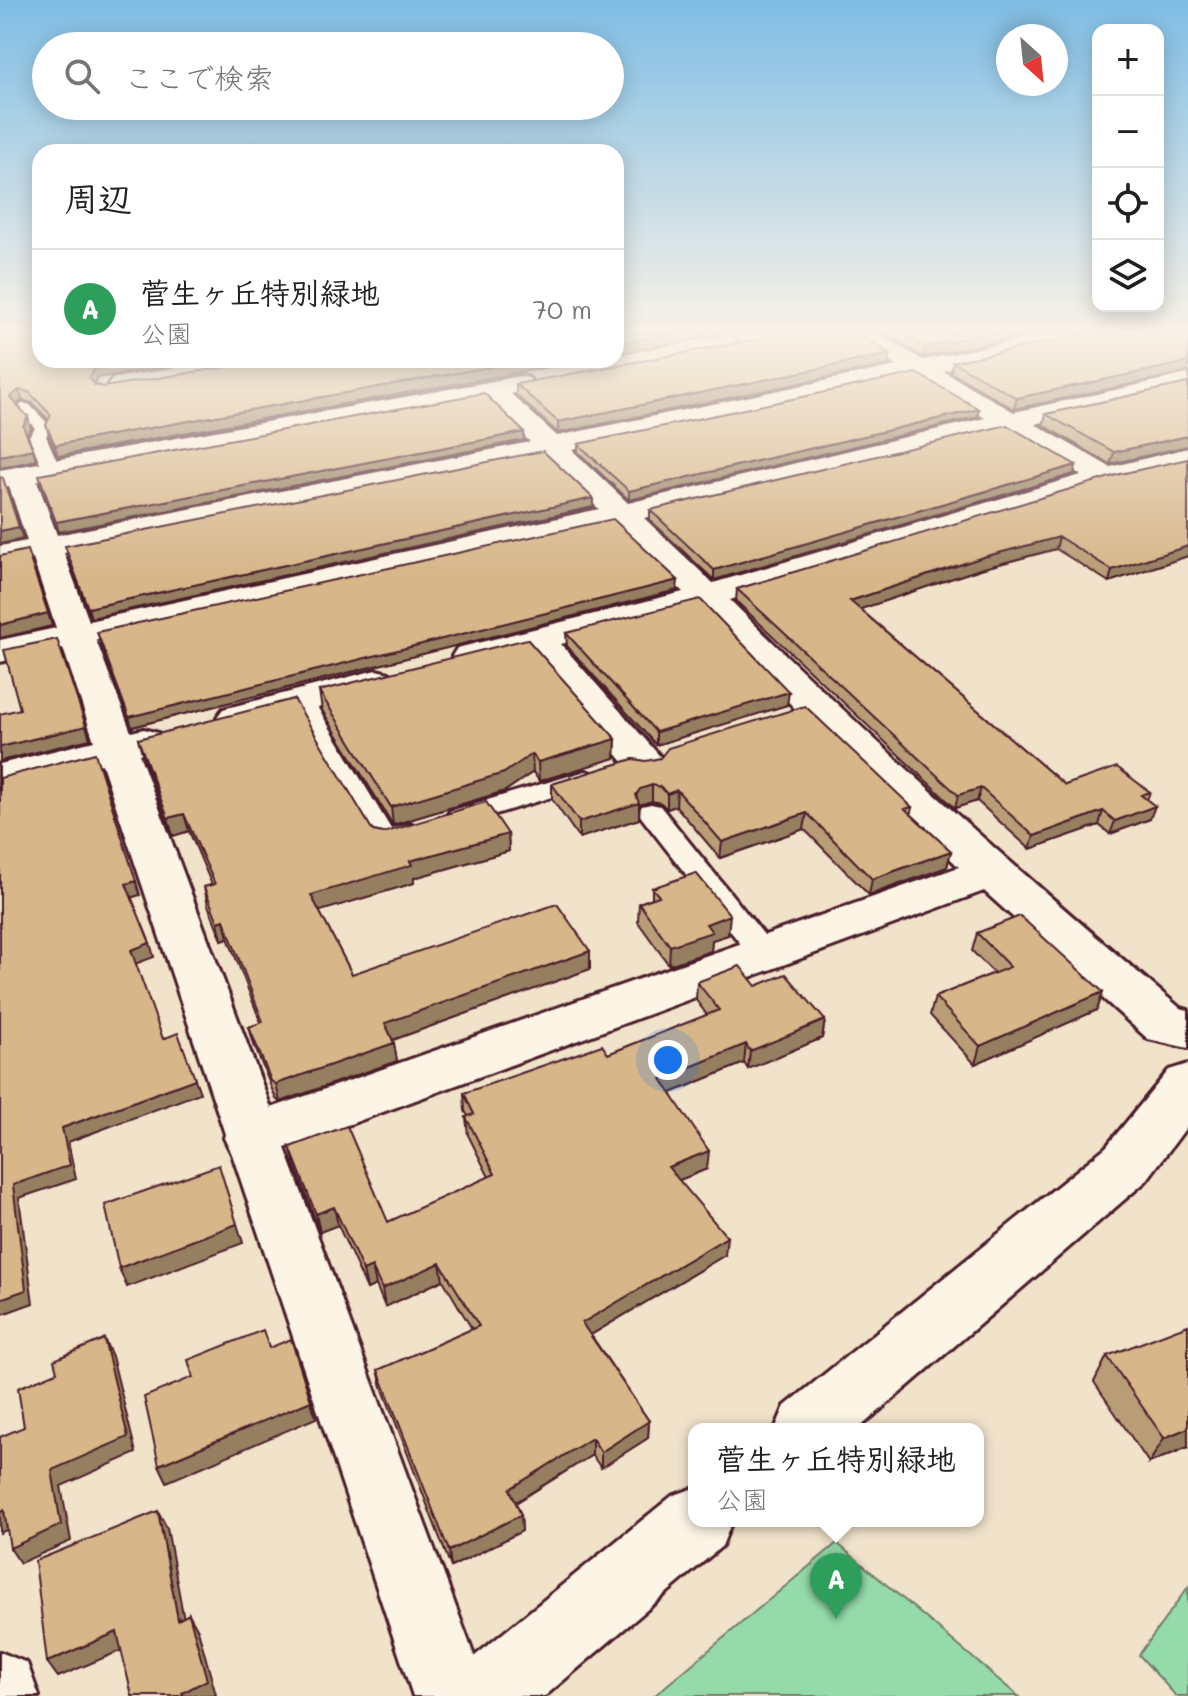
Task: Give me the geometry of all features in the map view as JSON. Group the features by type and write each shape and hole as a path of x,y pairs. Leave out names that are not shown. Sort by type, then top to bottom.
{"street":[{"path":"263,413 274,429"},
{"path":"363,413 24,475 24,551 76,634 251,1138 451,1696"},
{"path":"516,413 707,596 801,711 1166,1025 1188,1029"},
{"path":"24,551 705,413"},
{"path":"996,413 1106,477"},
{"path":"0,651 620,514 1046,413"},
{"path":"0,777 707,596 1106,477 1188,457"},
{"path":"536,638 659,757"},
{"path":"251,1138 991,872"},
{"path":"815,1423 1126,1164 1188,1085"},
{"path":"486,1696 690,1527"},
{"path":"0,1690 1,1696"}],"lane":[{"path":"24,475 37,436 44,428 29,413"},
{"path":"302,700 385,840 659,757"},
{"path":"651,812 763,953"}],"green space":[{"path":"837,1543 1018,1696 654,1696"},
{"path":"1188,1587 1188,1696 1176,1696 1139,1655"}],"building":[{"path":"0,413 25,413 28,417 23,426 33,449 0,456"},
{"path":"49,413 232,413 55,445 46,425"},
{"path":"375,413 505,413 524,432 56,522 39,475"},
{"path":"548,413 601,413 558,422"},
{"path":"725,413 961,413 629,491 578,444"},
{"path":"1188,413 1188,436 1114,452 1046,414"},
{"path":"1007,425 1076,465 714,570 650,510"},
{"path":"543,451 593,498 88,608 65,546"},
{"path":"1188,459 1188,546 1112,570 1059,537 983,557 850,601 1065,785 1117,767 1150,792 1141,795 1155,806 1115,821 1103,811 1034,836 981,788 958,795 737,589 1120,474"},
{"path":"0,477 3,478 19,527 0,531"},
{"path":"613,519 678,580 129,717 97,632"},
{"path":"27,550 48,613 0,625 0,556"},
{"path":"700,599 789,692 656,732 566,633"},
{"path":"57,639 86,726 0,747 0,714 20,709 4,650"},
{"path":"527,639 616,739 538,762 532,754 504,773 391,807 319,691"},
{"path":"294,699 373,831 383,833 486,802 508,834 410,861 412,865 311,895 352,974 557,904 590,951 385,1023 394,1043 276,1084 271,1081 249,1027 263,1022 224,920 218,922 204,887 215,884 184,814 168,818 138,739"},
{"path":"805,706 912,807 905,809 951,851 872,879 807,813 722,842 677,790 667,794 661,787 652,785 640,789 636,795 639,803 579,822 552,784 633,759 646,761 660,758 668,748"},
{"path":"95,753 136,881 126,884 150,943 131,950 163,1039 178,1033 195,1079 62,1128 70,1165 13,1185 26,1290 0,1299 0,778"},
{"path":"696,873 730,915 706,924 712,932 670,946 639,903 659,896 652,888"},
{"path":"1020,916 1103,992 980,1046 935,997 1010,967 977,933"},
{"path":"740,966 756,986 786,974 825,1020 750,1051 746,1044 661,1079 709,1151 668,1167 727,1237 582,1323 649,1421 601,1452 592,1438 510,1489 521,1515 449,1551 378,1370 479,1326 440,1263 382,1289 372,1267 363,1271 334,1207 316,1214 290,1147 347,1126 388,1222 495,1174 466,1117 474,1114 464,1093 602,1045 608,1054 719,1010 697,982"},
{"path":"219,1165 237,1224 119,1268 105,1205"},
{"path":"1188,1325 1188,1428 1164,1438 1107,1356"},
{"path":"263,1330 269,1348 291,1339 311,1401 159,1465 144,1397 193,1377 188,1360"},
{"path":"104,1339 128,1437 52,1470 61,1525 10,1548 4,1510 0,1512 0,1437 24,1427 18,1388 57,1372 54,1360"},
{"path":"158,1511 178,1620 189,1614 207,1680 182,1693 183,1696 132,1696 117,1632 47,1662 35,1561"}],"place":[{"name":"菅生ヶ丘特別緑地","path":"836,1619"}]}
